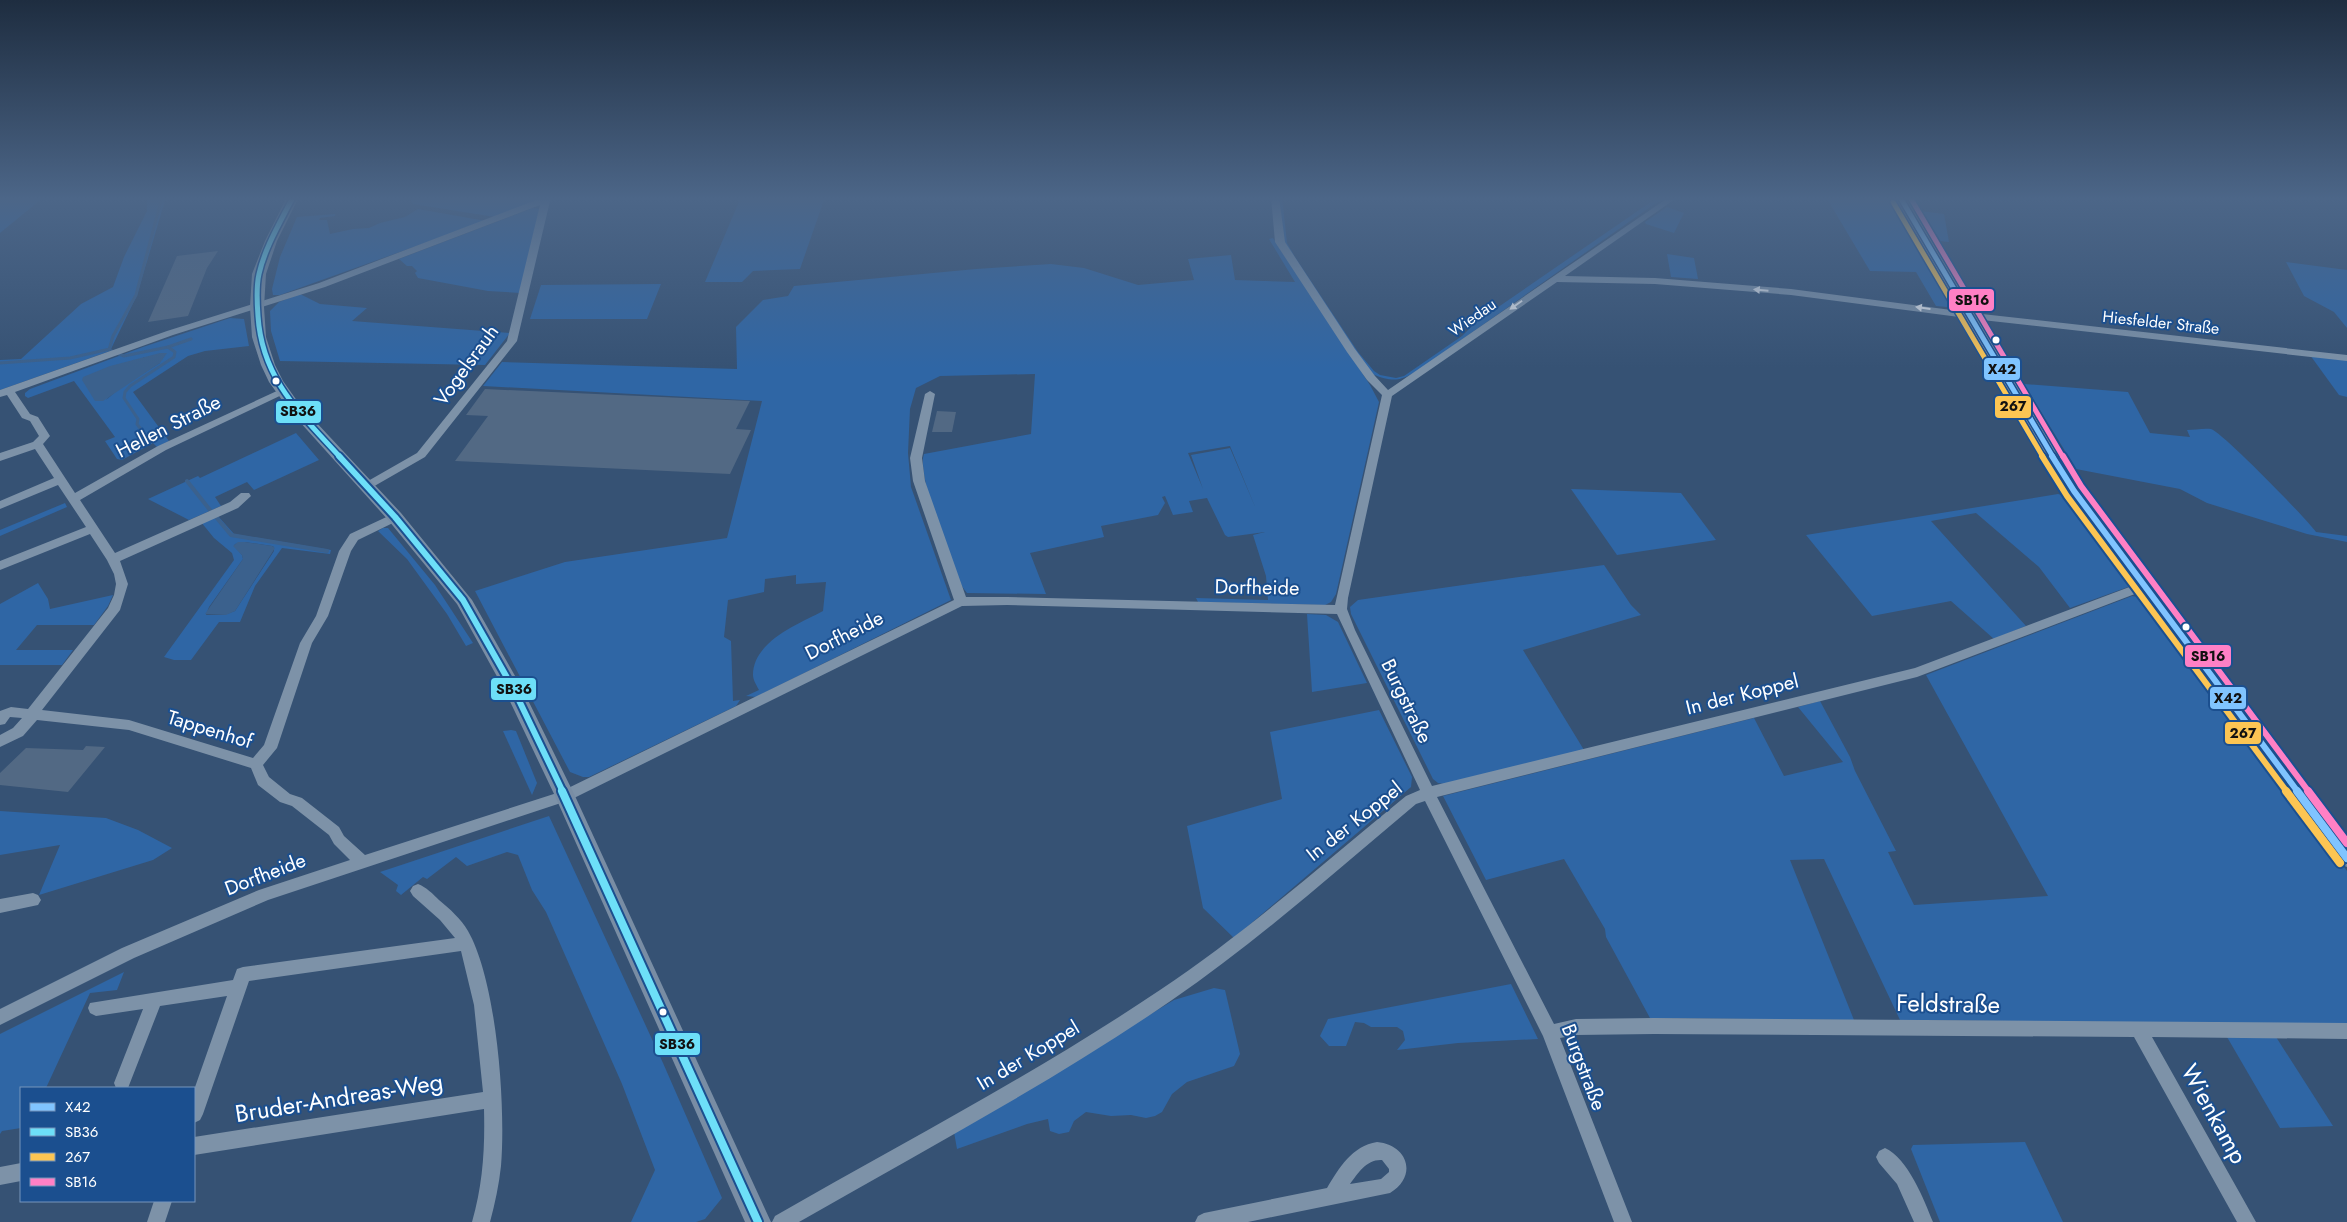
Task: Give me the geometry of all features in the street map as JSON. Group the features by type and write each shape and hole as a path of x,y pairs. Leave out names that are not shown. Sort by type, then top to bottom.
{"main road":[{"path":"267,254 259,274 257,307 259,337 276,382 309,425 367,485 464,600 514,690 565,796 758,1222"},
{"path":"1936,254 2029,419 2074,491 2347,858"}],"street":[{"path":"0,457 36,444 45,436 34,419 26,416 4,392 170,333 257,307 403,254"},
{"name":"Vogelsrauh","path":"367,485 421,455 512,340 534,254"},
{"path":"1288,254 1351,350 1371,378 1388,395 1353,543 1341,609"},
{"name":"Wiedau","path":"1388,395 1593,254"},
{"name":"Hiesfelder Straße","path":"1557,279 1655,281 1791,292 1971,315 2347,358"},
{"name":"Hellen Straße","path":"73,499 162,448 283,392"},
{"path":"930,394 916,458 919,481 962,602"},
{"path":"0,752 3,749 0,742 18,732 114,610 120,595 123,579 113,559 91,529 36,444"},
{"path":"0,505 60,480"},
{"path":"113,559 234,505 246,496"},
{"path":"256,764 270,748 306,643 322,616 345,550 354,537 395,517"},
{"path":"0,566 40,548 50,546 91,529"},
{"name":"In der Koppel","path":"781,1222 1062,1061 1166,995 1239,942 1411,800 1428,793 1917,672 2144,586"},
{"name":"Dorfheide","path":"0,1017 143,947 264,895 565,796 938,612 962,602 1006,601 1341,609"},
{"name":"Burgstraße","path":"1341,609 1428,793 1550,1033 1623,1222"},
{"name":"Tappenhof","path":"0,720 8,712 34,713 129,726 256,764 263,781 285,798 297,802 334,831 339,840 362,862"},
{"path":"418,892 454,924 466,943 480,994 487,1035 494,1122 492,1169 481,1222"},
{"path":"0,906 33,900"},
{"path":"195,1111 244,974 466,943"},
{"path":"96,1008 239,988"},
{"path":"122,1082 155,999"},
{"name":"Feldstraße","path":"1550,1033 1576,1027 1654,1026 2347,1031"},
{"name":"Wienkamp","path":"2139,1030 2247,1222"},
{"name":"Bruder-Andreas-Weg","path":"195,1146 492,1099"},
{"path":"1885,1157 1903,1178 1924,1222"},
{"path":"0,1176 20,1172"},
{"path":"1204,1222 1333,1196"},
{"path":"156,1222 163,1202"}],"shaded area":[{"path":"125,254 149,254 137,295 110,351 0,390 0,360 21,359 81,304 113,287"},
{"path":"281,254 394,254 280,295 273,295 272,289"},
{"path":"412,254 530,254 521,293 488,291 418,278 415,273 417,271 412,266 407,266 399,259"},
{"path":"717,254 805,254 800,269 753,271 742,282 705,282"},
{"path":"1278,254 1284,254 1370,385 1379,402 1336,594 1331,602 1325,605 1198,602 1196,598 1268,600 1266,576 1253,535 1265,532 1228,537 1225,535 1207,498 1189,501 1193,512 1173,515 1165,496 1162,497 1165,503 1158,515 1101,526 1104,537 1030,553 1046,594 967,593 960,583 938,528 927,488 924,454 1031,434 1035,374 940,376 916,388 910,409 908,453 911,487 951,600 756,697 746,696 759,690 753,677 755,663 769,643 790,628 823,611 826,582 796,584 796,575 765,579 764,592 728,600 724,637 731,641 733,701 740,700 736,706 589,777 583,777 570,772 475,591 565,562 727,538 762,401 483,386 502,362 737,369 736,327 763,300 788,296 794,286 1051,264 1084,268 1138,285 1194,280 1188,259 1231,255 1235,280 1295,282","holes":["1230,446 1256,509 1230,448 1191,455 1203,489 1188,453"]},
{"path":"1289,254 1293,254 1358,352 1374,371 1380,375 1396,378 1404,376 1462,336 1475,323 1575,254 1583,254 1408,376 1392,380 1372,374"},
{"path":"1667,254 1694,258 1698,279 1671,277"},
{"path":"1860,254 1926,254 1957,308 1936,306 1916,272 1870,271"},
{"path":"2286,262 2347,270 2347,328 2334,312 2304,296"},
{"path":"661,284 647,319 530,319 541,285"},
{"path":"300,294 320,304 367,308 352,321 510,333 485,365 280,361 271,331 270,311 279,302"},
{"path":"230,318 244,319 249,346 205,351 188,356 133,392 169,441 157,447 153,443 122,460 117,459 105,441 115,437 74,381 28,398 25,396 25,393 30,389 143,347","holes":["144,357 160,363 121,387 106,400"]},
{"path":"160,353 167,353 160,363 103,401 95,401 82,380 83,377 110,366"},
{"path":"2310,355 2347,359 2347,397 2339,395"},
{"path":"2024,384 2128,392 2150,433 2190,437 2187,430 2211,429 2231,444 2316,532 2347,536 2347,542 2307,534 2207,503 2180,489 2076,469"},
{"path":"296,433 319,460 254,490 247,482 215,497 221,506 189,520 148,499 198,476 200,478"},
{"path":"1571,489 1681,493 1716,540 1617,555"},
{"path":"2058,494 2069,497 2131,582 2128,587 2070,608 2039,567 1976,513 1931,521 2026,626 1994,639 1951,601 1872,616 1806,535"},
{"path":"65,503 67,507 0,536 0,530"},
{"path":"217,515 234,534 331,550 330,554 282,548 255,586 240,622 219,622 191,660 174,660 164,657 234,560 232,553 214,538 201,522","holes":["245,542 272,546 274,551 235,611 224,615 206,615 209,607 243,559 234,546 235,544"]},
{"path":"388,528 435,585 473,643 466,646 447,614 407,559 378,531"},
{"path":"238,542 275,548 235,611 226,615 205,614 243,559 242,555 233,546"},
{"path":"1604,565 1631,605 1641,615 1523,650 1584,750 1444,784 1438,783 1433,779 1351,614 1350,607 1358,600"},
{"path":"38,583 48,599 50,609 113,595 108,606 94,625 37,625 16,650 73,650 62,665 0,665 0,604"},
{"path":"2132,596 2144,598 2347,871 2347,1024 1900,1020 1824,859 1790,860 1854,1020 1650,1018 1606,937 1605,929 1564,859 1486,880 1443,796 1754,718 1784,776 1843,762 1798,707 1820,701 1896,851 1888,852 1914,905 2048,896 1926,675"},
{"path":"1307,614 1326,615 1338,622 1367,683 1312,692"},
{"path":"1379,710 1412,777 1411,787 1234,938 1203,908 1187,826 1282,799 1270,732"},
{"path":"503,731 516,731 537,783 532,795"},
{"path":"0,811 106,818 138,830 172,848 153,860 39,895 60,845 0,855"},
{"path":"549,816 663,1063 722,1198 705,1219 696,1222 631,1222 655,1170 622,1084 546,912 532,890 518,855 507,852 467,866 456,857 427,879 423,877 401,895 396,891 398,885 380,872"},
{"path":"124,972 117,990 90,993 46,1087 20,1087 20,1128 2,1131 0,1134 0,1034"},
{"path":"1511,984 1538,1039 1458,1043 1397,1050 1405,1040 1403,1031 1397,1027 1371,1027 1364,1023 1355,1022 1346,1046 1329,1046 1320,1036 1328,1019"},
{"path":"1214,988 1225,990 1240,1054 1234,1066 1187,1082 1172,1094 1162,1112 1146,1118 1086,1112 1074,1121 1069,1132 1059,1134 1050,1131 1048,1119 1027,1124 957,1149 954,1132 1174,1000"},
{"path":"2227,1037 2276,1037 2333,1126 2280,1128"},
{"path":"2025,1142 2063,1222 1940,1222 1911,1149 1913,1145"}],"building":[{"path":"216,254 207,268 188,316 148,322 177,256"},
{"path":"485,389 750,401 736,429 751,430 730,474 455,461 488,416 466,415"},
{"path":"937,411 956,412 952,432 932,432"},
{"path":"86,746 105,747 68,792 0,785 0,773 26,748 83,750"}],"waterway":[{"path":"109,349 113,336 136,295 147,254"},
{"path":"168,347 191,339"},
{"path":"109,349 124,356 168,347"},
{"path":"154,441 145,435 137,424 138,419 124,398 125,392 130,386 174,357 175,352 168,347"},
{"path":"0,363 70,358 109,349"},
{"path":"187,481 210,510"},
{"path":"216,517 231,535 327,551"}],"transit line":[{"name":"SB36","path":"266,254 259,274 257,307 259,337 276,382 295,408 395,517 463,600 514,690 565,796 758,1222"},
{"name":"267","path":"1924,254 2008,396 2022,424 2067,496 2340,863"},
{"name":"X42","path":"1934,254 2016,392 2029,419 2074,491 2347,858"},
{"name":"SB16","path":"1944,254 2024,388 2037,415 2081,486 2347,843"}]}
